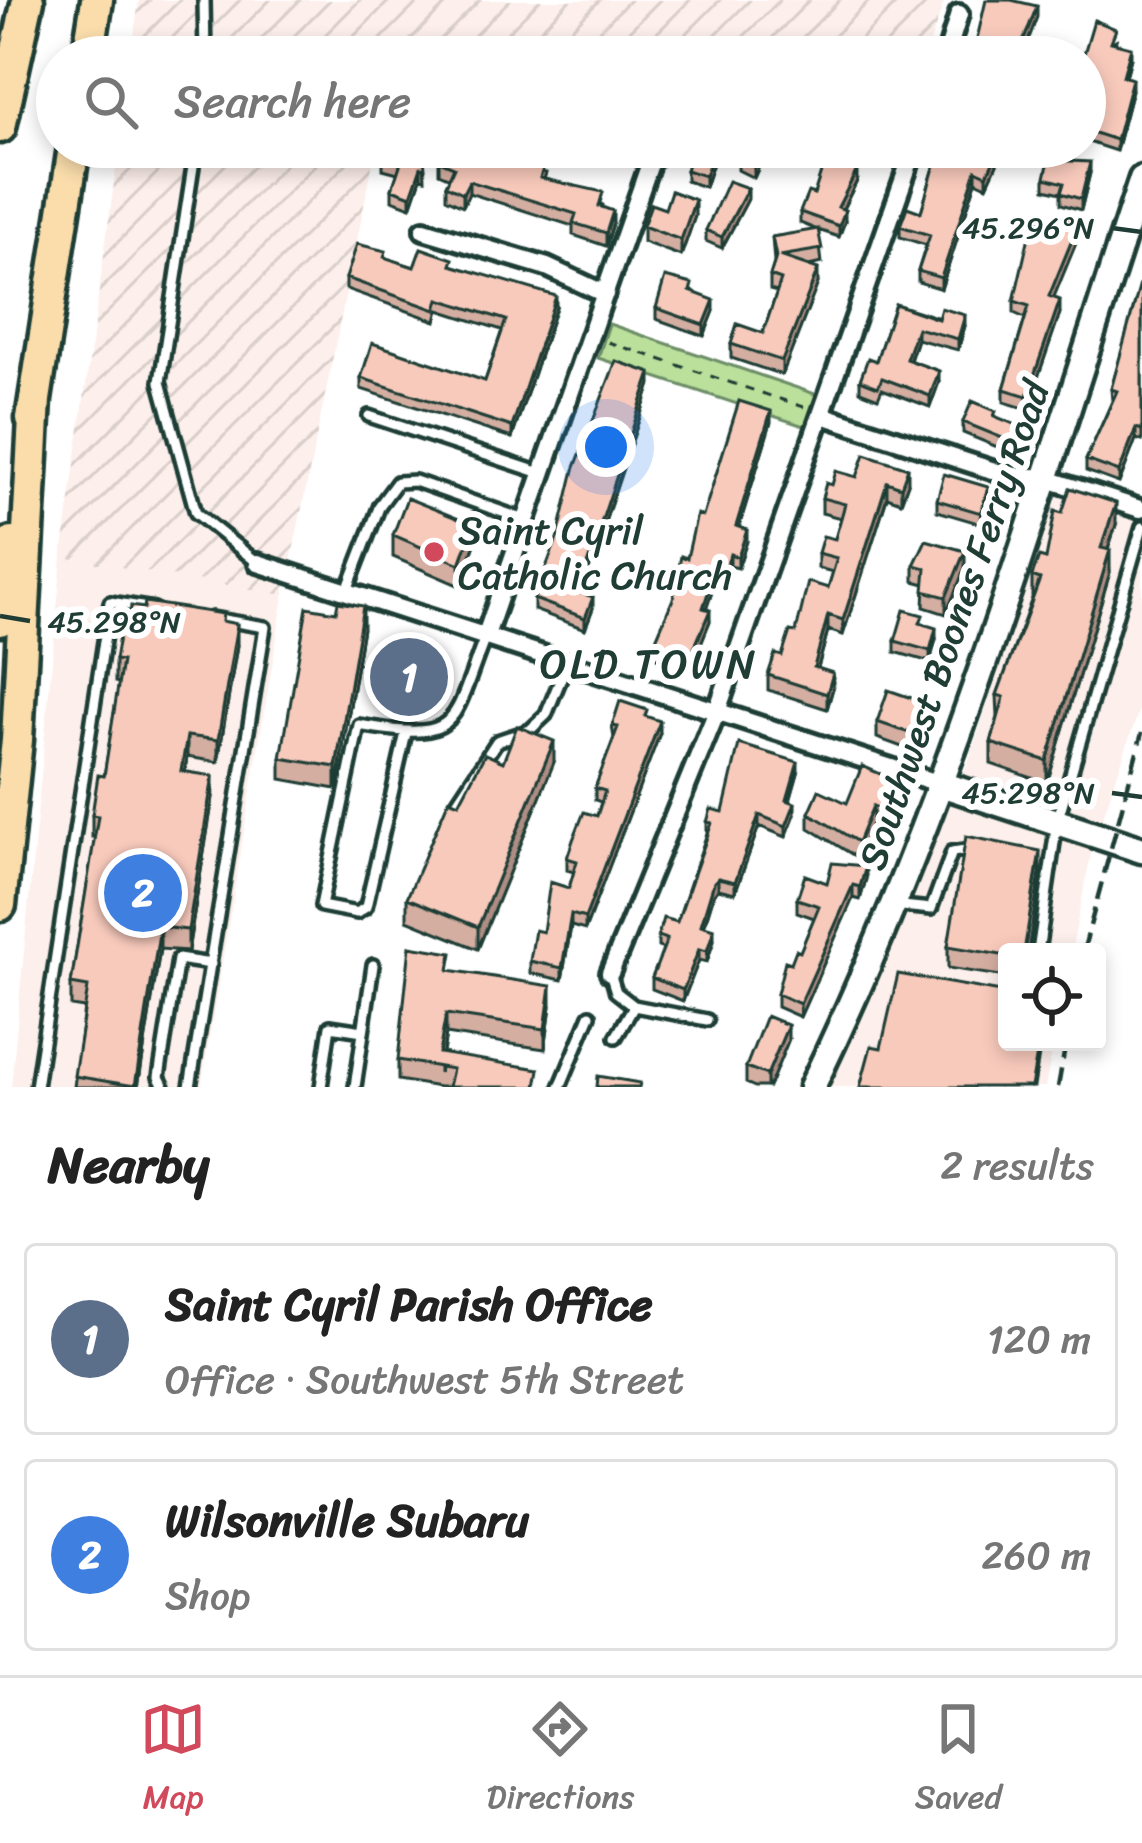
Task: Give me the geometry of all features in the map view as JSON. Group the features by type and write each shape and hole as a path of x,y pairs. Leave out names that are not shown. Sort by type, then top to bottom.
{"highway":[{"path":"0,127 28,0"},
{"path":"91,36 97,0"},
{"path":"0,620 71,168"},
{"path":"0,905 17,740 35,399"}],"street":[{"path":"952,36 959,14"},
{"path":"486,634 648,168"},
{"path":"610,973 717,711 908,168"},
{"name":"Southwest Boones Ferry Road","path":"812,1087 941,784 1142,179"},
{"path":"424,230 547,267 605,294"},
{"path":"822,415 1007,475 1044,478 1142,517"},
{"path":"259,563 1142,850"}],"lane":[{"path":"204,0 205,36"},
{"path":"193,168 160,382 196,513 259,563"},
{"path":"369,416 541,473"},
{"path":"346,593 380,505 397,482 415,481 525,520"},
{"path":"1040,943 1057,821 1142,517"},
{"path":"36,1087 110,602 176,613"},
{"path":"190,1087 265,627 198,616"},
{"path":"406,733 366,907 357,913 321,906 359,725 406,733 439,732 451,721 486,634"},
{"path":"455,805 497,741 530,730 546,715 568,661"},
{"path":"893,905 931,909 944,863 952,852 977,849"},
{"path":"1034,862 1053,866"},
{"path":"164,1087 160,1077 178,959 211,964"},
{"path":"355,1087 373,965"},
{"path":"610,973 616,992 634,1006 707,1020"},
{"path":"616,1037 634,1006"},
{"path":"560,1087 590,1015"},
{"path":"322,1087 331,1026 363,1031"}],"path":[{"path":"589,336 822,415"}],"shaded area":[{"path":"139,0 945,0 932,36 134,36"},
{"path":"116,168 372,168 284,595 62,557"},
{"path":"1057,496 1142,523 1142,701 1092,849 1073,943 998,943 998,1051 1052,1051 1045,1087 827,1087 969,760"},
{"path":"62,557 284,595 201,1087 11,1087"}],"green space":[{"path":"609,324 818,395 807,427 598,358"}],"building":[{"path":"986,0 1037,6 1025,36 978,36"},
{"path":"1094,20 1116,29 1111,42 1131,47 1123,76 1132,79 1116,140 1106,137 1106,36 1089,36"},
{"path":"399,168 421,168 411,196 392,189"},
{"path":"454,168 543,168 540,178 603,192 599,206 613,211 606,233 573,223 576,214 469,181 463,193 446,185"},
{"path":"687,168 708,168 705,176"},
{"path":"822,168 857,170 838,207 845,210 839,226 800,212 808,192 814,194"},
{"path":"934,168 990,168 987,175 976,170 941,278 918,271 930,235 900,226 907,207 921,212"},
{"path":"1047,168 1089,168 1081,199 1061,193 1064,183 1045,178"},
{"path":"728,181 748,188 722,237 706,230"},
{"path":"671,191 695,200 681,240 643,226 651,204 665,209"},
{"path":"1066,213 1081,218 1049,296 1060,300 1027,396 1004,389 1029,306 1014,301 1033,219 1061,229"},
{"path":"818,229 822,249 780,256 818,269 782,361 731,344 737,324 763,333 781,280 770,276 776,257 772,237"},
{"path":"357,244 386,251 384,257 414,267 421,248 453,259 451,265 556,296 512,427 361,378 372,343 485,381 506,320 439,299 436,310 346,278"},
{"path":"665,277 692,284 690,291 714,300 704,325 656,308"},
{"path":"1140,284 1142,430 1136,428 1119,472 1086,460 1117,391 1111,389"},
{"path":"895,304 938,319 941,308 965,315 958,339 917,328 906,359 939,371 930,396 882,378 878,387 860,380 868,358 876,361"},
{"path":"616,361 651,373 578,592 593,597 585,618 534,599 558,536 574,470"},
{"path":"739,401 771,411 736,526 747,530 738,557 730,554 724,575 715,572 703,608 710,610 690,658 653,646 673,599 681,556 687,558 697,514 703,516"},
{"path":"972,401 1019,426 1012,442 963,422"},
{"path":"865,454 908,468 901,487 887,482 843,620 828,615 814,667 833,673 827,694 768,675 775,654 782,656 790,631 796,632 808,582 828,588 837,558 818,553 823,536 835,539 845,504 822,498 826,483 832,485 836,471 857,477"},
{"path":"944,474 988,487 981,513 937,500"},
{"path":"1070,488 1116,503 1101,548 1110,550 1047,761 991,743 1004,697 997,695 1040,579 1032,576 1039,557 1046,559 1055,511 1062,513"},
{"path":"407,498 474,525 460,564 393,535"},
{"path":"926,540 965,551 946,597 924,591 926,568 914,565"},
{"path":"145,602 223,614 222,621 237,624 218,740 187,736 181,771 213,776 188,930 160,927 135,1086 74,1076 88,987 71,984 98,816 92,815 98,775 104,776 122,661 115,660 123,613 130,614 131,606 144,608"},
{"path":"338,602 363,606 336,767 281,758 307,607 336,612"},
{"path":"904,610 923,615 920,623 936,628 930,651 895,641"},
{"path":"405,643 429,653 415,685 390,679"},
{"path":"888,690 935,706 924,738 877,722"},
{"path":"620,701 647,710 645,716 660,721 585,918 571,914 562,968 530,961 535,930 543,932 550,882 569,888 577,861 567,858 573,840 584,812 597,816 605,791 595,788 618,727 612,726"},
{"path":"517,726 554,741 478,927 407,898 449,799 459,803 485,754 503,762"},
{"path":"739,744 798,762 787,800 795,803 786,826 759,815 735,882 718,878 714,882 701,925 714,929 707,951 699,949 683,990 652,978 667,939 658,936 663,918 677,922 712,823 707,822 711,809 723,812"},
{"path":"862,766 906,785 893,815 873,806 858,842 809,813 819,790 847,803"},
{"path":"966,836 1040,851 1025,943 998,943 998,954 948,946"},
{"path":"832,863 866,866 860,887 853,885 800,1004 777,994 785,961 791,963 796,950 800,952 819,906 797,899 805,875 827,883"},
{"path":"410,946 452,953 449,970 551,986 545,1029 446,1014 439,1053 539,1069 536,1087 448,1087 452,1069 398,1060"},
{"path":"898,974 998,991 998,1051 1037,1051 1031,1087 860,1087 871,1046 881,1048"},
{"path":"766,1016 788,1025 767,1075 746,1067"},
{"path":"598,1076 640,1083 639,1087 597,1087"}],"railway":[{"path":"1085,943 1142,733"},
{"path":"1058,1087 1064,1051"}],"place":[{"name":"Saint Cyril Catholic Church","path":"434,552"},
{"name":"Saint Cyril Parish Office","path":"409,677"},
{"name":"Wilsonville Subaru","path":"143,893"}],"district":[{"name":"OLD TOWN","path":"649,663"}]}
